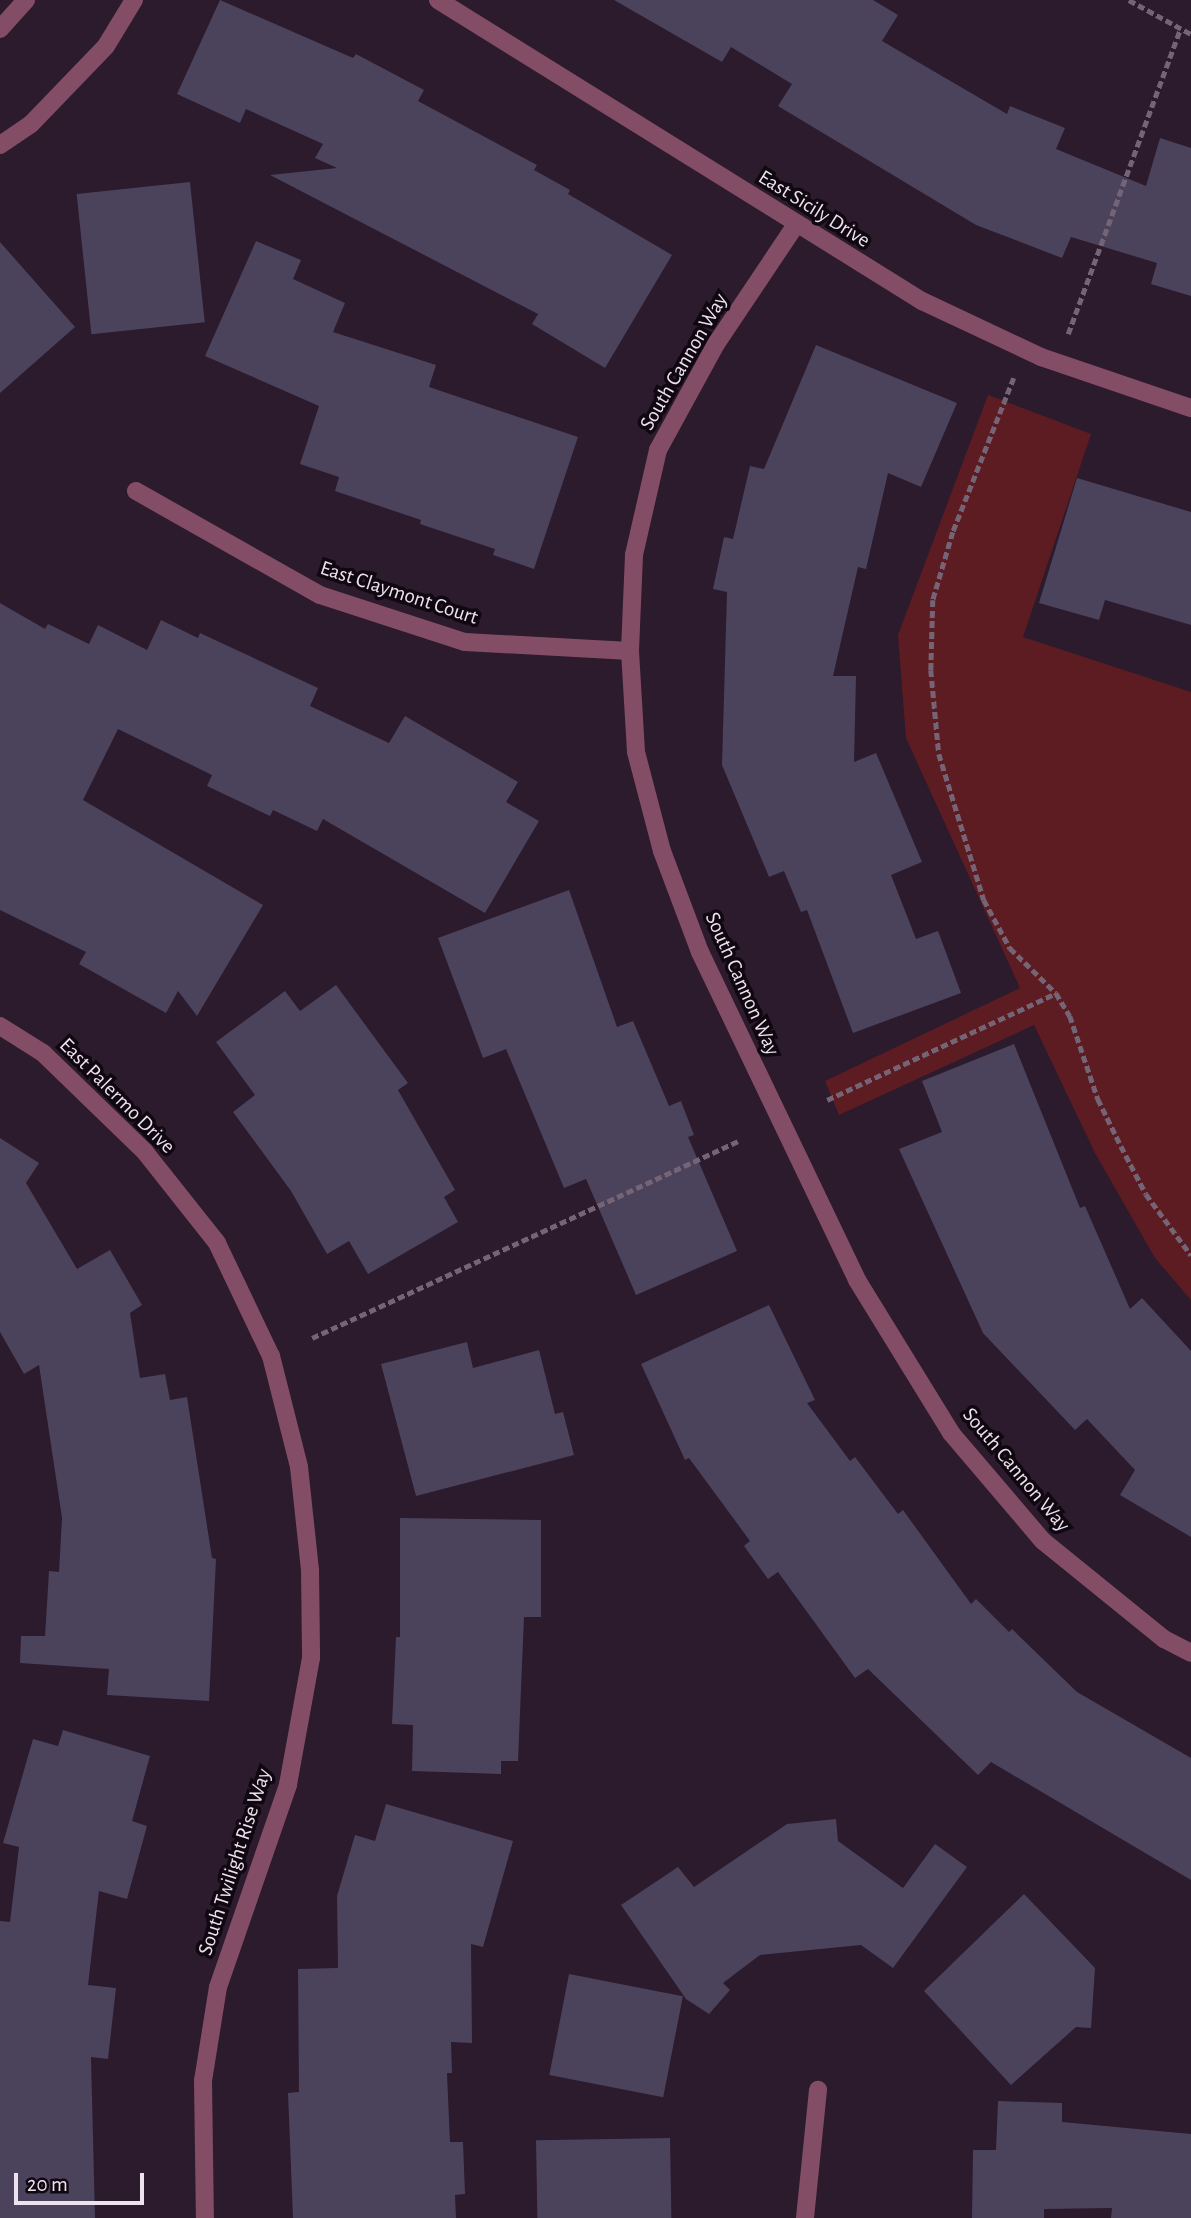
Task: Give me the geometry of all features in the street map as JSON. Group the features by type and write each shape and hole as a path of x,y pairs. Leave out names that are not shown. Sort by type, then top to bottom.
{"street":[{"path":"0,29 26,0"},
{"path":"0,145 31,124 106,46 134,0"},
{"name":"East Sicily Drive","path":"438,0 795,226 922,301 1041,356 1191,408"},
{"name":"South Cannon Way","path":"795,226 716,344 658,450 634,555 630,651 636,752 662,851 700,952 857,1280 951,1433 1043,1541 1164,1639 1191,1653"},
{"name":"East Claymont Court","path":"136,491 320,594 452,638 562,650 630,651"},
{"name":"East Palermo Drive","path":"0,1026 43,1053 145,1152 217,1243"},
{"name":"South Twilight Rise Way","path":"205,2218 203,2081 218,1987 288,1785 311,1658 310,1570 299,1467 271,1356 217,1243"},
{"path":"806,2218 818,2091"}],"path":[{"path":"1129,0 1191,34"},
{"path":"1068,335 1181,29"},
{"path":"1014,378 953,532 933,600 931,670 939,754 984,900 1010,948 1056,993 1070,1016 1098,1099 1121,1146 1152,1204 1191,1255"},
{"path":"827,1100 1056,993"},
{"path":"312,1338 738,1141"}],"shaded area":[{"path":"988,395 1091,434 1023,637 1191,692 1191,1300 1155,1258 1095,1153 1034,1025 839,1115 825,1081 1020,988 906,738 898,635"}],"building":[{"path":"220,0 353,58 356,54 424,90 418,101 537,165 534,170 570,190 568,194 672,255 605,368 532,324 538,314 270,175 337,168 315,158 323,144 246,109 240,123 177,94"},
{"path":"614,0 873,0 898,15 882,41 1007,114 1010,106 1065,128 1056,149 1146,186 1160,138 1191,148 1191,296 1151,284 1157,263 1071,237 1062,258 976,225 778,106 792,84 731,47 722,62"},
{"path":"190,182 205,322 91,334 77,194"},
{"path":"256,241 301,260 293,279 345,303 333,332 436,365 429,387 578,437 534,569 493,555 495,549 335,491 339,477 300,464 319,406 205,356"},
{"path":"0,242 75,327 0,393"},
{"path":"816,345 957,403 921,487 888,473 866,569 858,567 833,676 856,676 854,762 876,753 922,862 891,875 916,939 938,931 961,993 853,1033 807,910 801,912 784,871 769,877 722,765 727,592 713,589 724,537 733,539 750,466 764,469"},
{"path":"1077,478 1191,512 1191,625 1105,600 1099,620 1039,603"},
{"path":"0,603 45,629 48,624 89,644 98,625 147,650 161,620 198,638 200,633 318,688 310,706 389,743 405,716 518,782 506,802 539,821 485,913 323,819 317,831 273,810 270,816 207,786 212,775 118,729 83,800 263,905 197,1016 178,991 166,1013 79,964 86,952 0,910"},
{"path":"569,890 617,1027 633,1021 669,1106 681,1101 694,1135 688,1137 737,1251 636,1295 586,1179 564,1188 506,1049 483,1058 438,938"},
{"path":"336,985 408,1083 398,1090 455,1190 444,1197 458,1222 368,1274 349,1241 327,1254 291,1191 233,1112 255,1095 216,1042 285,991 300,1011"},
{"path":"1014,1044 1080,1208 1085,1206 1130,1309 1142,1298 1191,1351 1191,1537 1120,1495 1135,1470 1087,1419 1075,1430 983,1333 899,1149 942,1132 922,1081"},
{"path":"0,1138 39,1163 26,1183 77,1269 110,1250 142,1305 130,1313 140,1378 165,1374 170,1400 187,1397 212,1558 216,1559 209,1701 107,1695 109,1669 20,1663 21,1636 45,1636 49,1571 59,1572 62,1518 39,1365 24,1374 0,1332"},
{"path":"769,1305 815,1400 807,1403 850,1461 855,1457 898,1514 903,1510 971,1604 976,1599 1009,1632 1012,1629 1077,1692 1191,1758 1191,1880 991,1762 978,1775 868,1669 855,1678 778,1572 768,1579 744,1546 750,1541 689,1458 685,1460 641,1364"},
{"path":"467,1342 473,1368 539,1350 555,1414 563,1412 574,1455 416,1496 381,1364"},
{"path":"400,1518 541,1520 541,1617 524,1617 518,1761 501,1761 501,1774 412,1771 413,1725 392,1724 396,1637 400,1637"},
{"path":"63,1730 150,1756 132,1821 147,1826 127,1899 99,1891 88,1985 116,1988 108,2059 91,2057 95,2218 0,2218 0,1921 10,1922 19,1847 3,1843 33,1739 58,1746"},
{"path":"386,1804 513,1841 483,1947 471,1944 472,2043 451,2042 452,2073 447,2073 450,2142 463,2142 465,2194 455,2195 456,2218 293,2218 288,2093 299,2092 298,1969 338,1968 337,1896 355,1835 375,1841"},
{"path":"836,1819 838,1841 903,1888 935,1844 967,1867 893,1968 861,1945 760,1955 723,1983 730,1990 709,2014 686,1999 621,1905 678,1867 694,1887 787,1824"},
{"path":"1024,1894 1095,1968 1091,2028 1076,2027 1011,2085 924,1991"},
{"path":"569,1974 683,1996 663,2097 549,2075"},
{"path":"998,2101 1062,2103 1062,2122 1191,2134 1191,2218 1111,2218 1112,2208 1044,2209 1044,2218 972,2218 973,2150 996,2150"},
{"path":"670,2138 671,2218 537,2218 536,2140"}]}
